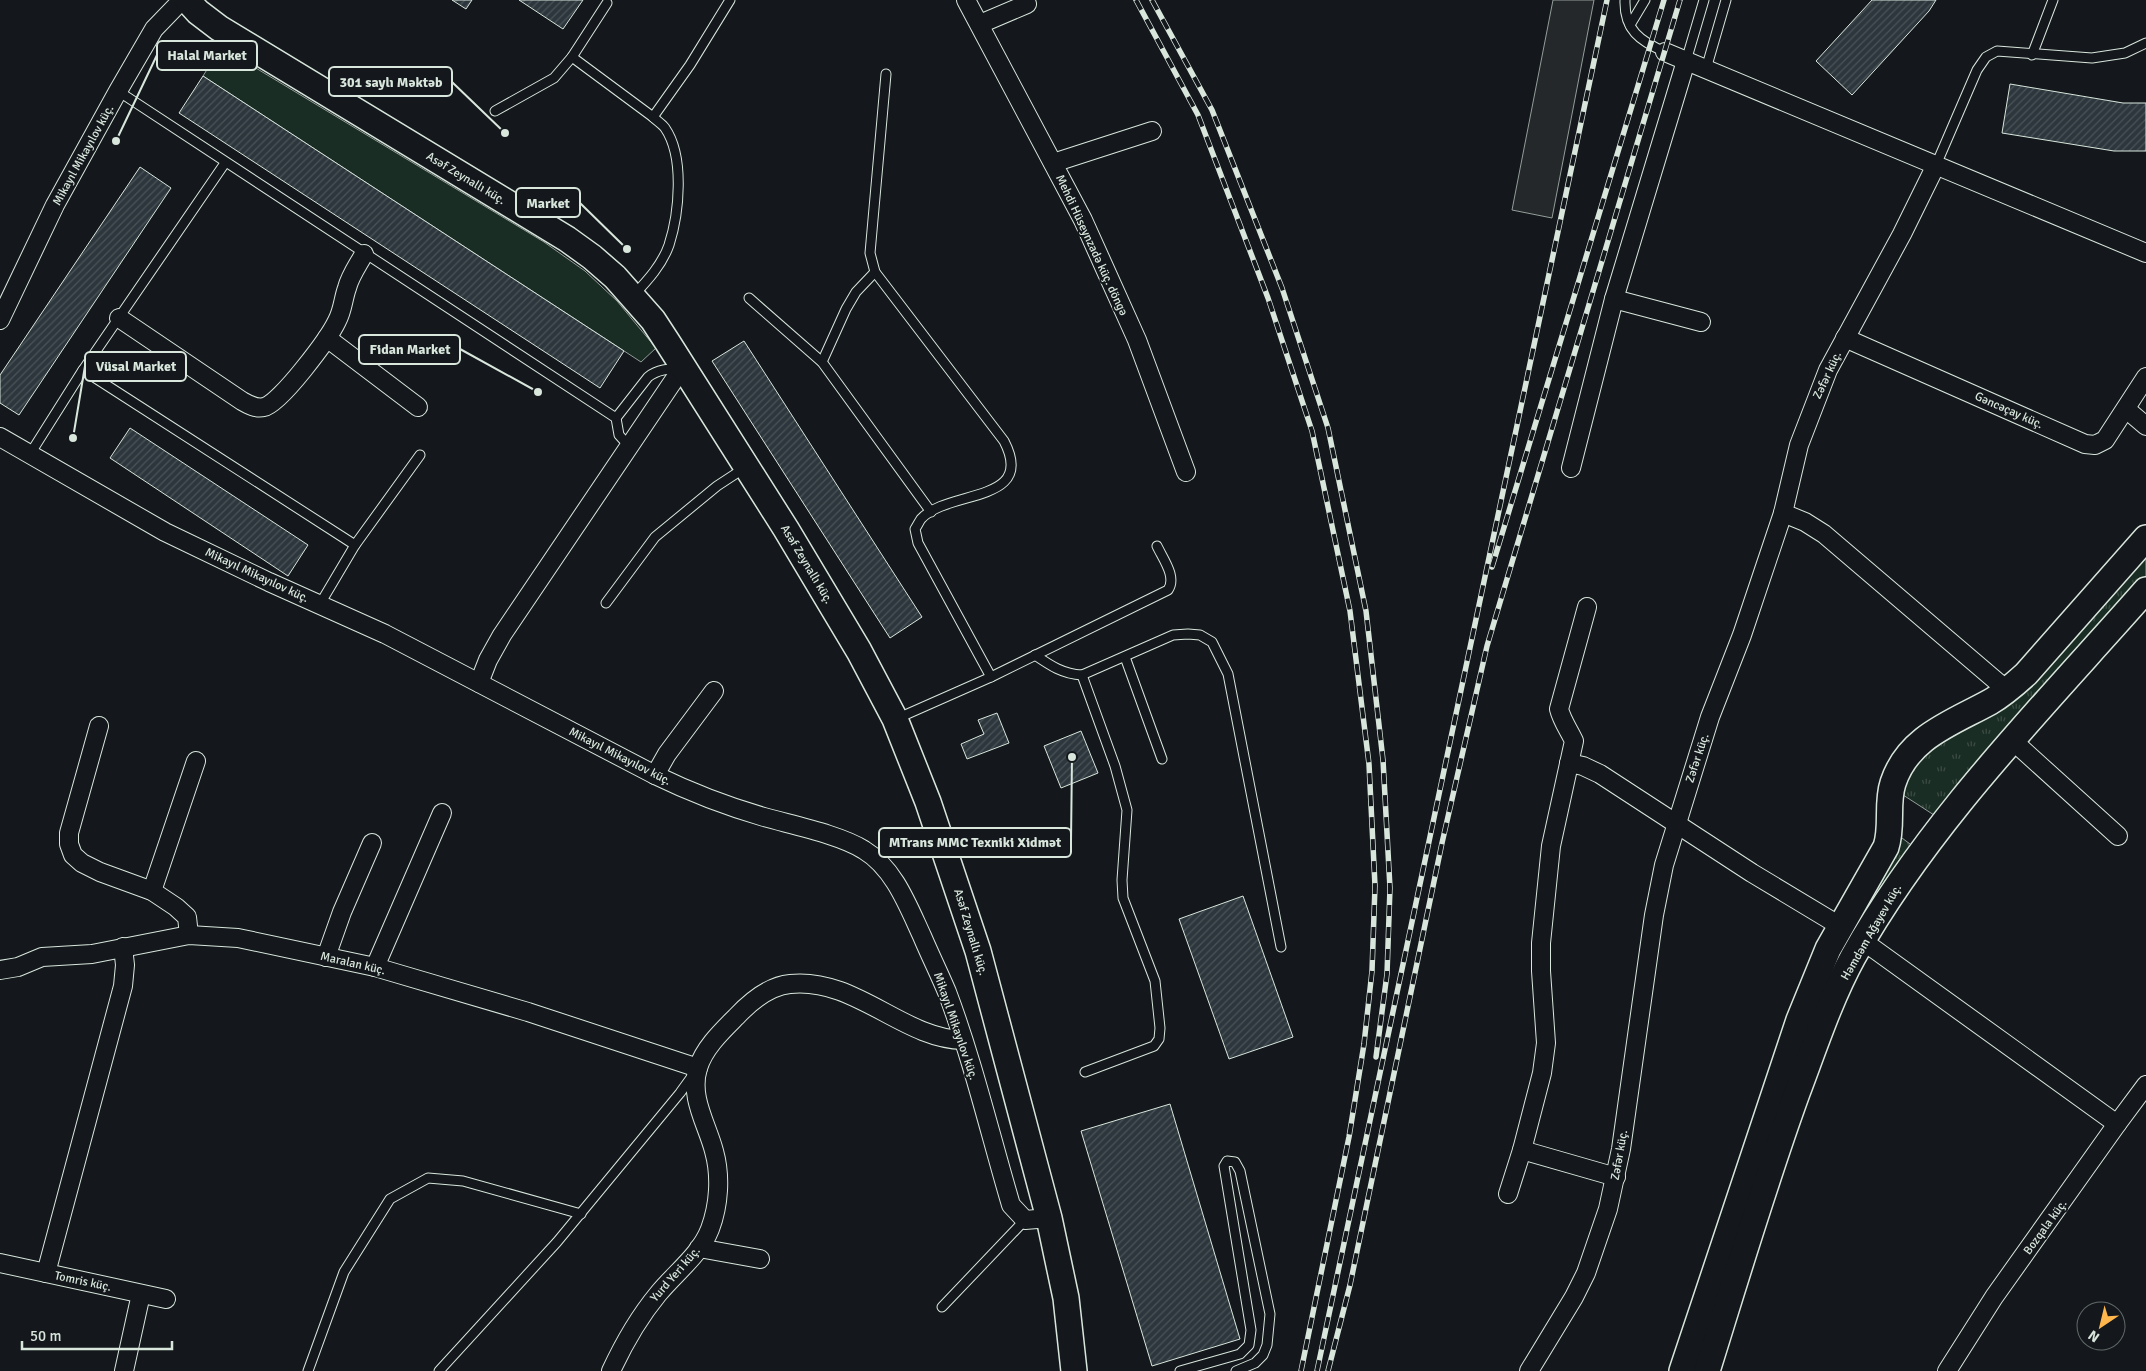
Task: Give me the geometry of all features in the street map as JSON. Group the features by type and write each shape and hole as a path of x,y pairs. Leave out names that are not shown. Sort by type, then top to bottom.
{"street":[{"name":"Mikayıl Mikayılov küç.","path":"0,320 55,205 118,91 154,30 182,0"},
{"name":"Asəf Zeynallı küç.","path":"187,0 198,12 219,28 567,239 592,257 633,296 653,320 786,529 859,651 895,719 928,802 978,951 1049,1218 1066,1298 1074,1371"},
{"name":"Mehdi Hüseynzadə küç. döngə","path":"966,0 1083,220 1137,340 1186,472"},
{"path":"980,24 1027,4"},
{"path":"1665,52 2146,253"},
{"path":"1571,468 1614,299 1686,61"},
{"path":"1053,163 1152,131"},
{"name":"Zəfər küç.","path":"1529,1371 1574,1297 1586,1273 1608,1209 1616,1177 1654,915 1664,865 1710,717 1742,634 1783,513 1799,445 1815,399 1936,165"},
{"path":"118,318 253,407 263,408 272,404 278,398 327,338 343,307 351,277 364,254"},
{"path":"1614,299 1701,322"},
{"path":"327,338 418,407"},
{"name":"Gəncəçay küç.","path":"1845,338 2085,444 2095,445 2105,440 2146,377"},
{"path":"479,683 488,660 502,635 630,448 674,380 684,369"},
{"path":"2126,410 2146,426"},
{"name":"Mikayıl Mikayılov küç.","path":"0,437 165,532 269,582 385,634 654,775 698,795 734,808 843,840 864,849 890,873 911,912 946,991 963,1040 1011,1206 1024,1220"},
{"path":"1783,513 1824,534 2008,691"},
{"path":"1682,1371 1796,1028 1828,949 1886,847 1890,835 1890,793 1899,769 1912,750 1924,738 1942,726 2008,691 2026,674 2146,538"},
{"name":"Həmdəm Ağayev küç.","path":"1707,1371 1776,1152 1813,1051 1844,976 1863,941 1908,870 1970,789 2146,590"},
{"path":"1508,1194 1522,1150 1542,1073 1546,1043 1541,943 1551,846 1558,807 1574,741 1562,720 1559,709 1587,607"},
{"path":"654,775 667,754 714,691"},
{"path":"99,726 69,833 69,844 73,855 82,863 100,872 152,891 176,907 187,918 189,935"},
{"path":"2013,741 2118,836"},
{"path":"152,891 196,762"},
{"path":"1569,763 1583,766 1600,774 1676,825 1863,941 2116,1124"},
{"path":"375,967 442,814"},
{"path":"326,957 342,912 372,843"},
{"name":"Maralan küç.","path":"0,970 18,967 42,957 92,954 189,935 238,938 375,967 528,1012 698,1068"},
{"path":"46,1272 123,986 125,965 123,948"},
{"name":"Yurd Yeri küç.","path":"612,1371 641,1315 699,1248 710,1230 719,1185 714,1150 698,1105 695,1089 698,1068 706,1051 716,1038 748,1005 769,990 789,984 818,986 859,998 932,1036 946,1040 963,1040"},
{"name":"Bozqala küç.","path":"1947,1371 1994,1297 2116,1124 2146,1085"},
{"path":"1522,1150 1616,1177"},
{"path":"1024,1220 1049,1218"},
{"path":"699,1248 760,1259"},
{"name":"Tomris küç.","path":"0,1263 166,1299"},
{"path":"124,1371 141,1294"}],"lane":[{"path":"653,117 690,65 730,0"},
{"path":"1625,0 1624,14 1636,35 1650,45 1665,52"},
{"path":"1630,25 1645,0"},
{"path":"1686,61 1704,0"},
{"path":"1706,69 1726,0"},
{"path":"2032,55 2053,0"},
{"path":"495,111 554,78 572,57 607,2"},
{"path":"1936,165 1977,70 1986,57 1996,51 2092,58 2125,54 2146,43"},
{"path":"572,57 653,117 664,128 673,145 678,166 678,198 669,246 650,277 633,296"},
{"path":"886,74 870,253 875,272 1004,441 1012,456 1007,478 997,488 939,507 921,519 915,529 918,543 991,677"},
{"path":"118,91 224,163 616,418 619,434 630,448"},
{"path":"30,454 83,370 224,163"},
{"path":"822,362 846,309 856,292 875,272"},
{"path":"749,298 822,362 932,512"},
{"path":"616,418 639,386 654,372 667,369 684,369"},
{"path":"83,370 355,545"},
{"path":"320,604 355,545 420,455"},
{"path":"606,603 655,537 717,486 746,467"},
{"path":"895,719 991,677 1168,590 1172,584 1172,577 1156,546"},
{"path":"1036,655 1057,670 1068,674 1082,675 1173,635 1200,635 1212,642 1228,674 1281,947"},
{"path":"1125,657 1162,760"},
{"path":"1082,675 1115,766 1127,810 1122,880 1123,898 1155,981 1160,1028 1159,1039 1154,1046 1085,1072"},
{"path":"439,1371 581,1214 680,1093 698,1068"},
{"path":"1180,1371 1240,1354 1248,1345 1251,1330 1224,1166 1227,1161 1235,1162 1240,1170 1270,1314 1267,1345 1263,1355 1255,1364 1236,1371"},
{"path":"308,1371 344,1272 390,1199 428,1178 463,1181 581,1214"},
{"path":"942,1307 1024,1220"}],"green space":[{"path":"221,47 544,242 585,271 617,301 656,348 641,362 203,76"},
{"path":"2146,553 2146,577 1934,815 1900,793 1906,772 1926,749 2001,710 2040,675"},
{"path":"1902,838 1914,847 1864,922 1854,916"}],"shaded area":[{"path":"1553,0 1594,0 1552,218 1512,210"}],"building":[{"path":"452,0 472,0 466,9"},
{"path":"519,0 583,0 563,29"},
{"path":"1872,0 1936,0 1929,11 1852,95 1816,61"},
{"path":"203,76 624,351 600,388 179,113"},
{"path":"2010,84 2123,103 2146,103 2146,151 2114,151 2002,133"},
{"path":"140,167 171,188 19,415 0,403 0,375"},
{"path":"744,341 922,617 890,638 712,361"},
{"path":"130,428 308,545 288,576 110,458"},
{"path":"997,713 1009,743 967,759 961,744 984,734 978,720"},
{"path":"1081,731 1098,773 1061,788 1044,746"},
{"path":"1243,896 1293,1037 1229,1059 1179,919"},
{"path":"1170,1104 1240,1339 1152,1366 1081,1131"}],"railway":[{"path":"1136,0 1198,115 1268,298 1312,431 1350,611 1369,764 1375,886 1372,971 1364,1044 1349,1137 1301,1371"},
{"path":"1152,0 1212,110 1282,288 1328,428 1366,611 1383,760 1390,888 1387,974 1376,1057"},
{"path":"1317,1371 1607,0"},
{"path":"1492,567 1664,0"},
{"path":"1328,1371 1350,1285 1442,843 1487,646 1680,0"}],"place":[{"name":"301 saylı Məktəb","path":"505,133"},
{"name":"Halal Market","path":"116,141"},
{"name":"Market","path":"627,249"},
{"name":"Fidan Market","path":"538,392"},
{"name":"Vüsal Market","path":"73,438"},
{"name":"MTrans MMC Texniki Xidmət","path":"1072,757"}]}
